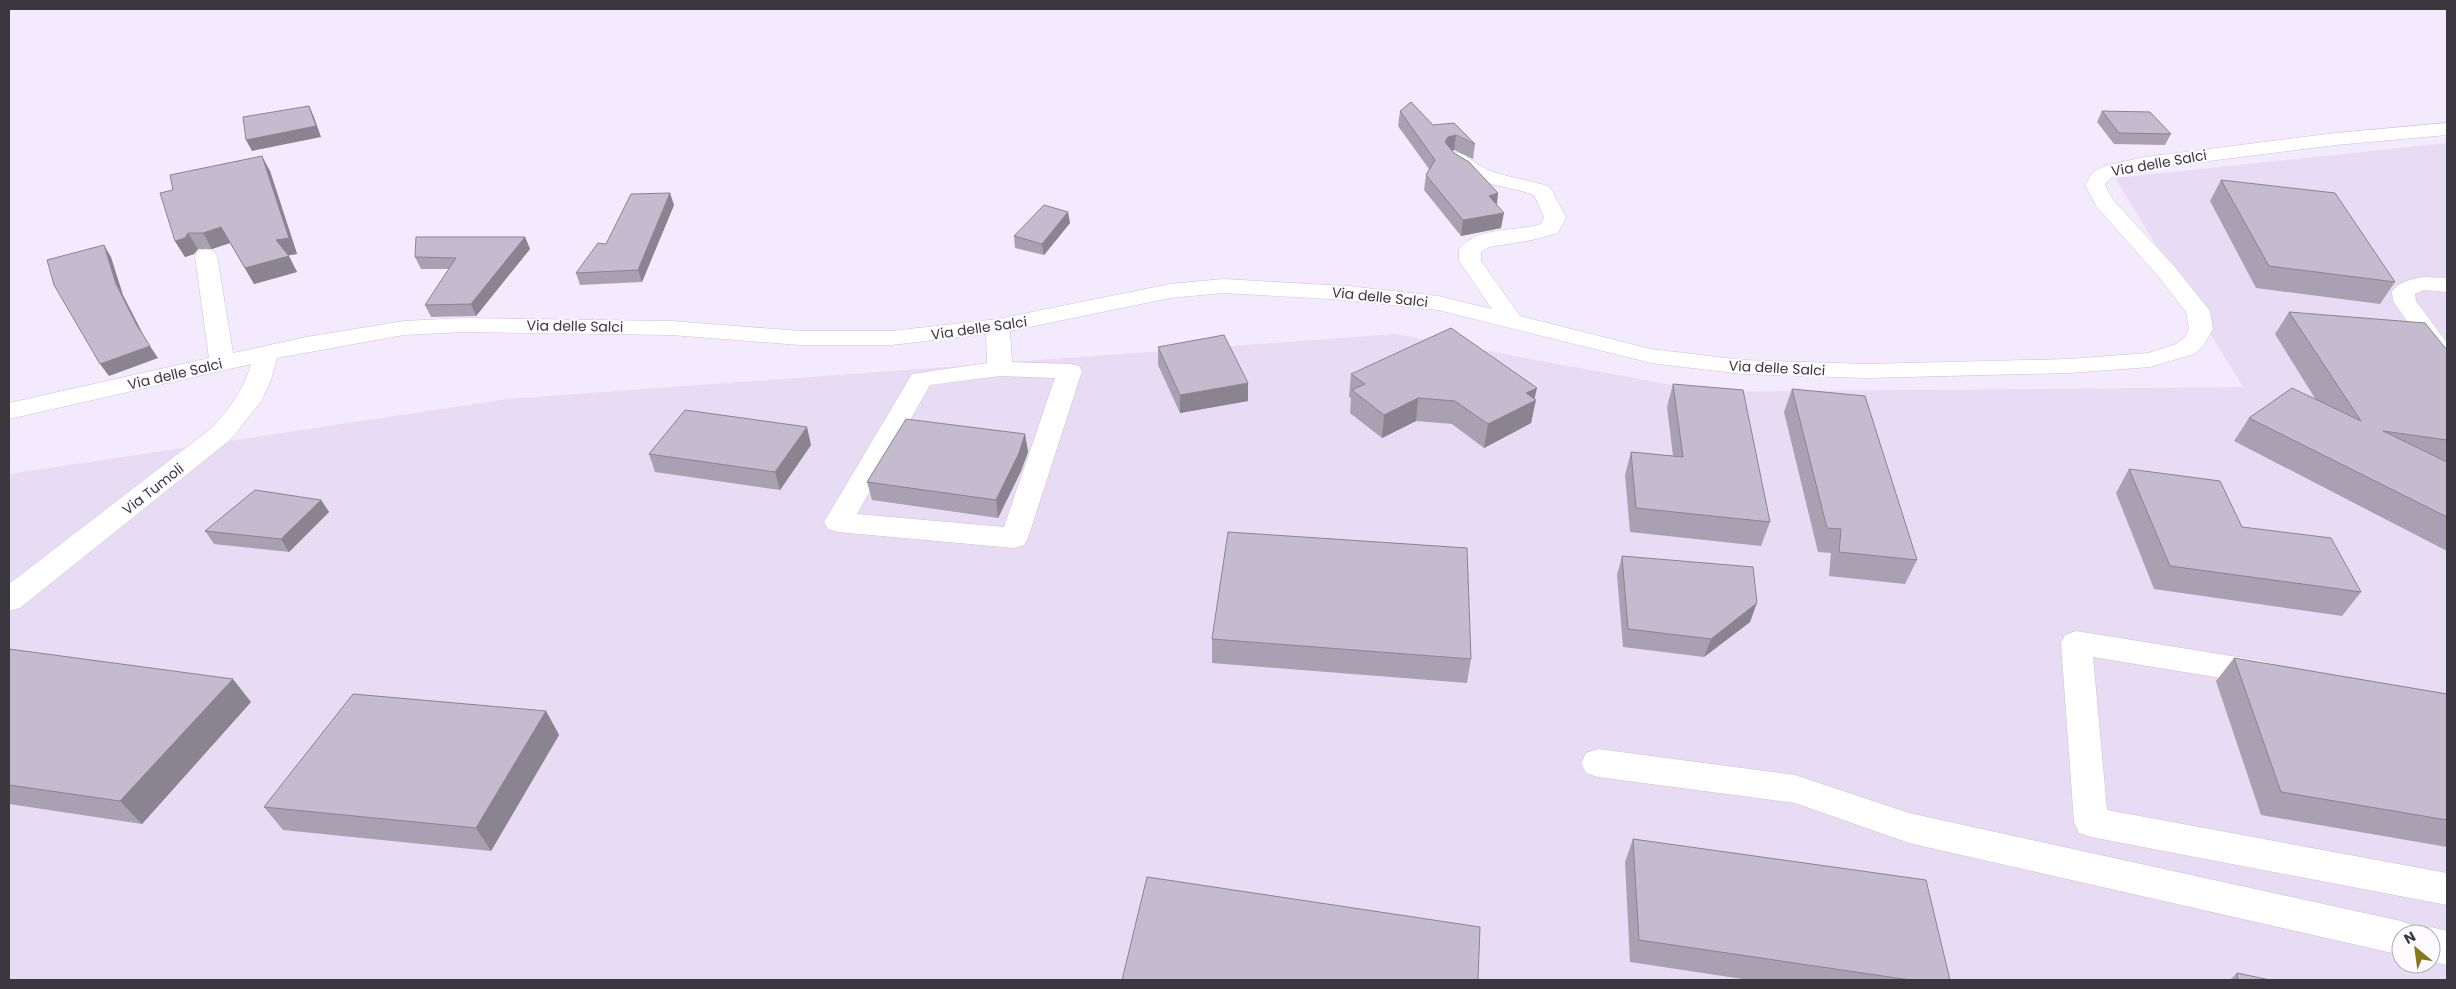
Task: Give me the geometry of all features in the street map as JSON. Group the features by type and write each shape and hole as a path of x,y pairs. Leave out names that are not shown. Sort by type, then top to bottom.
{"street":[{"name":"Via delle Salci","path":"9,411 266,353 380,331 454,325 654,328 847,339 907,337 998,326 1170,291 1223,286 1395,298 1454,306 1651,356 1742,367 1838,371 1961,370 2096,365 2162,357 2190,346 2201,329 2201,318 2194,304 2104,203 2095,186 2100,176 2111,170 2145,163 2328,140 2447,129"},
{"path":"1455,157 1480,176 1500,182 1524,183 1543,191 1555,217 1550,228 1532,234 1483,241 1470,250 1470,260 1511,320"},
{"path":"206,256 222,363"},
{"path":"2447,285 2420,283 2410,286 2403,292 2405,301 2447,360"},
{"path":"998,326 1000,369"},
{"name":"Via Tumoli","path":"9,600 157,486 222,433 252,395 266,353"},
{"path":"1000,369 1070,372 1014,538 838,522 921,379 1000,369"},
{"path":"2291,678 2076,643 2091,822 2447,889"},
{"path":"1598,763 1796,789 1909,828 2391,936"}],"shaded area":[{"path":"2447,143 2447,980 9,980 9,474 508,399 1395,334 1710,392 2243,387 2115,178"}],"building":[{"path":"1411,102 1433,125 1454,123 1475,144 1456,135 1448,137 1445,142 1454,153 1469,162 1498,193 1489,196 1504,213 1463,220 1426,175 1435,160 1400,111"},
{"path":"309,106 316,126 246,140 243,117"},
{"path":"2102,111 2150,112 2171,134 2119,133"},
{"path":"262,156 289,238 276,240 289,256 245,268 221,227 203,233 188,233 185,238 175,241 160,193 173,190 170,175"},
{"path":"2221,180 2335,193 2395,282 2269,266"},
{"path":"670,193 638,270 576,273 598,243 606,244 631,194"},
{"path":"1044,205 1068,212 1042,244 1014,236"},
{"path":"416,237 525,237 471,304 425,305 456,258 415,257"},
{"path":"104,245 116,284 136,324 150,346 100,364 54,285 47,260"},
{"path":"2289,312 2425,323 2447,350 2447,440 2383,431 2447,462 2447,517 2249,418 2292,388 2361,421"},
{"path":"1451,328 1537,388 1526,393 1536,400 1488,424 1455,401 1418,398 1384,415 1352,390 1365,384 1351,374"},
{"path":"1224,335 1248,383 1180,395 1158,347"},
{"path":"1673,384 1743,390 1770,522 1636,508 1631,452 1683,457"},
{"path":"1792,389 1865,396 1917,560 1839,552 1841,529 1827,528"},
{"path":"685,410 807,427 775,472 649,454"},
{"path":"906,419 1025,434 1019,453 996,500 867,482"},
{"path":"2129,469 2220,481 2242,527 2331,538 2361,592 2170,566"},
{"path":"255,490 321,500 281,539 205,531"},
{"path":"1228,532 1467,548 1471,659 1212,639"},
{"path":"1622,556 1753,567 1757,603 1711,639 1628,629"},
{"path":"9,649 233,679 120,801 9,785"},
{"path":"2234,658 2447,694 2447,820 2281,792"},
{"path":"353,694 546,711 476,828 264,807"},
{"path":"1633,839 1926,880 1950,980 1910,980 1639,940"},
{"path":"1147,877 1480,927 1478,980 1122,980"},
{"path":"2237,973 2270,980 2238,980"}]}
